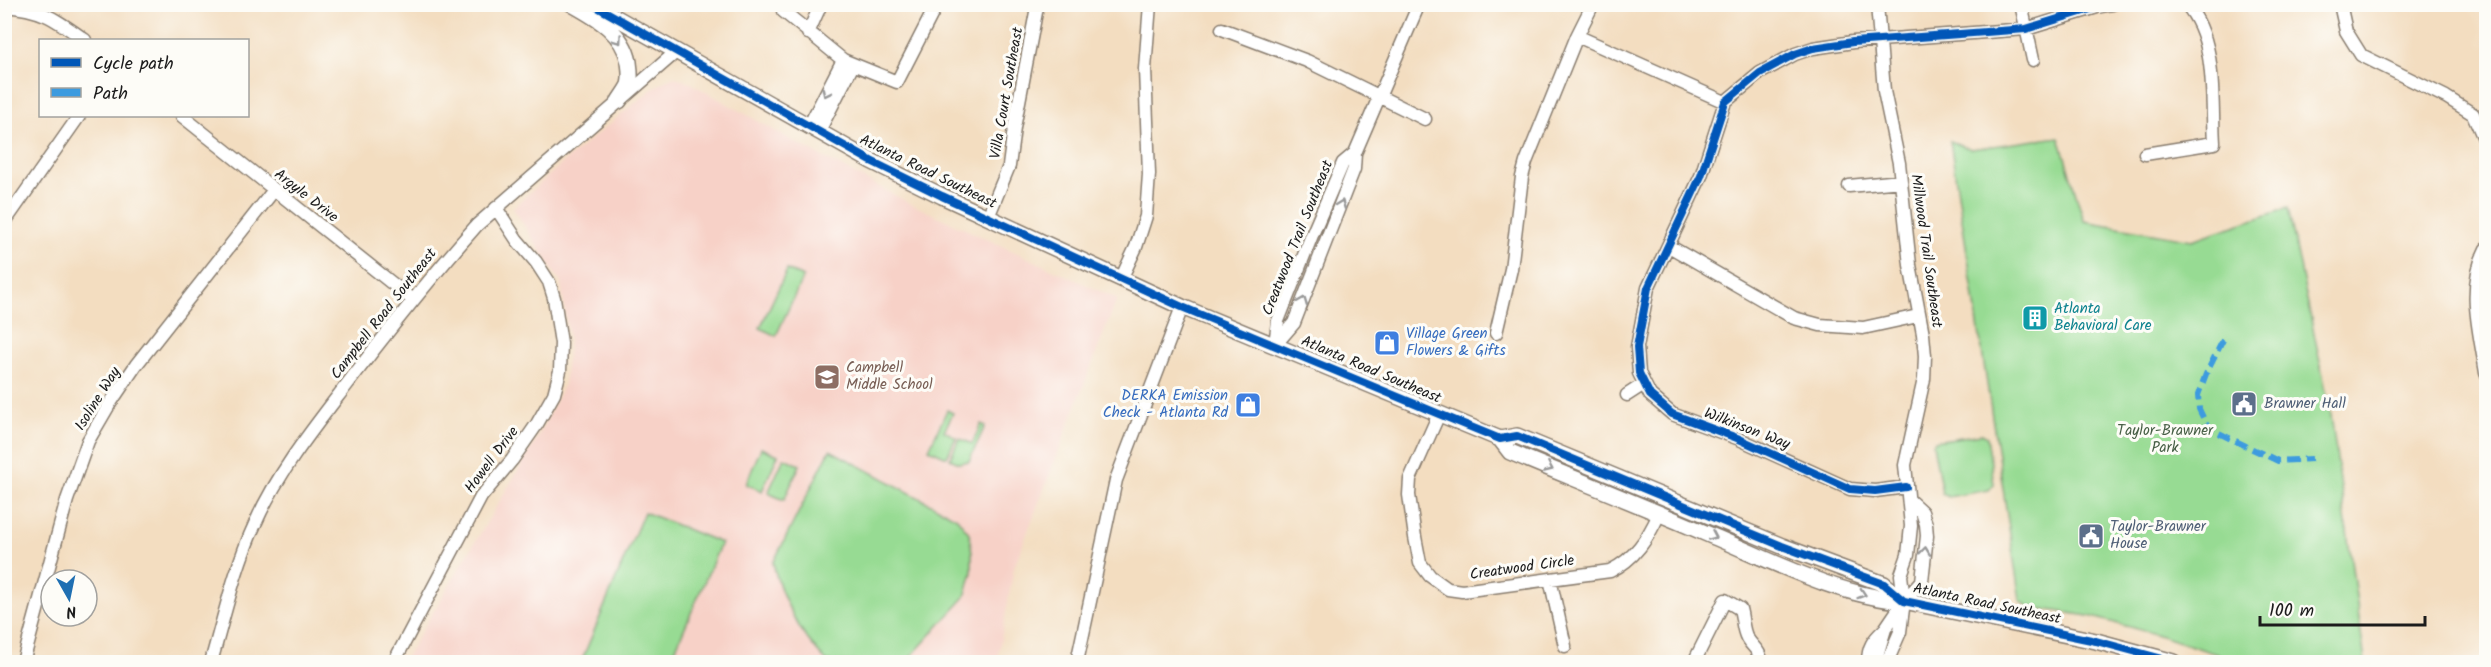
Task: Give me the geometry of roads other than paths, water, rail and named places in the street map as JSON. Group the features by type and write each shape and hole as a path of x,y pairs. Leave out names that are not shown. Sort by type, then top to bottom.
{"main road":[{"path":"572,4 598,18 615,34 626,52 630,84 619,101"},
{"name":"Atlanta Road Southeast","path":"600,6 676,52 906,179 1182,307 1500,439 1510,452 1830,584 1878,599 1904,601 2096,641 2174,663"},
{"name":"Atlanta Road Southeast","path":"1500,439 1517,436 1782,546 1884,584 1904,601"}],"street":[{"path":"784,4 783,11 808,33 848,62 897,82 937,4"},
{"path":"808,33 821,4"},
{"path":"1122,278 1136,247 1146,216 1149,174 1145,69 1150,4"},
{"name":"Creatwood Trail Southeast","path":"1275,345 1294,323 1354,169 1355,153 1419,4"},
{"path":"1497,333 1511,269 1522,177 1577,36 1593,4"},
{"name":"Millwood Trail Southeast","path":"1877,4 1886,99 1901,181 1918,316 1923,334 1924,380 1905,465 1906,487 1910,501 1910,541 1901,575 1904,601"},
{"path":"2021,4 2033,60"},
{"path":"1577,36 1725,102 1760,73 1795,54 1813,48 1853,42 2026,29 2113,4"},
{"path":"2145,154 2214,143 2210,63 2202,33 2192,11 2186,4"},
{"path":"2340,4 2346,31 2361,56 2446,97 2473,114 2487,143"},
{"path":"4,6 29,8 55,18 84,39"},
{"name":"Villa Court Southeast","path":"988,218 1009,166 1037,7"},
{"path":"1222,29 1307,61 1425,119"},
{"name":"Campbell Road Southeast","path":"211,663 247,543 264,504 319,422 456,247 496,208 676,52"},
{"path":"814,129 848,62"},
{"name":"Wilkinson Way","path":"1725,102 1701,176 1648,288 1636,361 1644,384 1660,406 1672,414 1737,438 1850,489 1875,491 1906,487"},
{"path":"4,223 79,117"},
{"name":"Argyle Drive","path":"183,117 413,300"},
{"path":"1849,186 1901,181"},
{"name":"Isoline Way","path":"23,663 67,500 88,441 136,365 274,190"},
{"name":"Howell Drive","path":"394,663 481,497 512,460 537,424 554,394 560,371 561,343 549,282 496,208"},
{"path":"1669,246 1777,310 1811,323 1863,328 1918,316"},
{"path":"2487,249 2479,265 2475,288 2487,373"},
{"path":"1077,663 1116,480 1182,307"},
{"path":"1627,395 1644,384"},
{"name":"Creatwood Circle","path":"1439,414 1410,479 1409,495 1420,562 1430,576 1448,589 1462,591 1610,571 1623,565 1637,552 1659,514"},
{"name":"Millwood Trail Southeast","path":"1904,601 1922,581 1927,536 1922,512 1910,501"},
{"path":"1551,579 1565,646"},
{"path":"1694,663 1725,600 1740,609 1744,633 1759,652 1761,663"},
{"path":"1868,663 1868,653 1872,642 1885,629 1904,601"},
{"path":"1887,663 1900,632 1904,601"},
{"path":"1875,663 1885,629"}],"place":[{"name":"Atlanta Behavioral Care","path":"2035,318"},
{"name":"Village Green Flowers & Gifts","path":"1387,343"},
{"name":"Campbell Middle School","path":"827,377"},
{"name":"Brawner Hall","path":"2244,404"},
{"name":"DERKA Emission Check - Atlanta Rd","path":"1248,405"},
{"name":"Taylor-Brawner House","path":"2091,536"}],"park label":[{"name":"Taylor-Brawner Park","path":"2165,440"}]}
